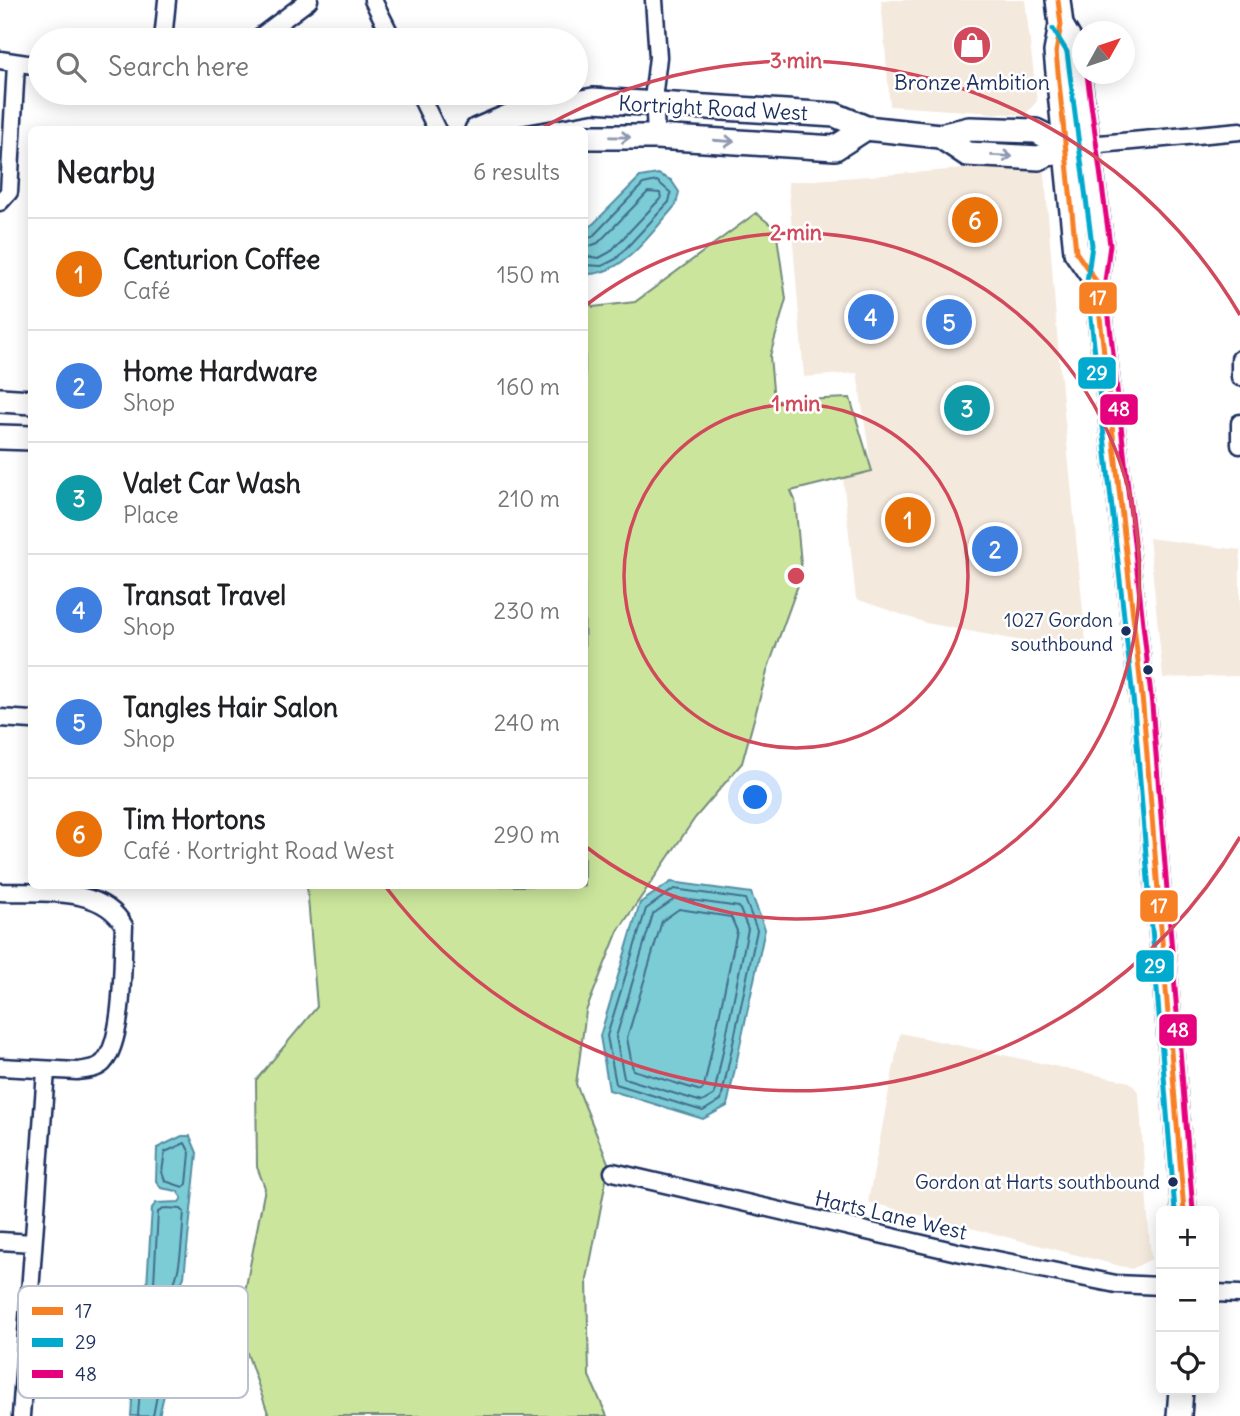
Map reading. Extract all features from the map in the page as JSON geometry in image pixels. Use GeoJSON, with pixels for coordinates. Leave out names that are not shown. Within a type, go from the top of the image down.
{"type":"FeatureCollection","features":[{"type":"Feature","properties":{"kind":"main road"},"geometry":{"type":"LineString","coordinates":[[1058,0],[1061,25],[1056,52],[1078,145],[1076,252],[1096,281],[1143,706],[1184,1206]]}},
{"type":"Feature","properties":{"kind":"main road","name":"Kortright Road West"},"geometry":{"type":"LineString","coordinates":[[588,101],[835,115],[866,128],[940,136],[969,128],[1036,131],[1078,145]]}},
{"type":"Feature","properties":{"kind":"main road","name":"Kortright Road West"},"geometry":{"type":"LineString","coordinates":[[486,126],[515,114],[565,105]]}},
{"type":"Feature","properties":{"kind":"main road","name":"Kortright Road West"},"geometry":{"type":"LineString","coordinates":[[588,136],[656,137],[835,148],[866,128]]}},
{"type":"Feature","properties":{"kind":"main road"},"geometry":{"type":"LineString","coordinates":[[0,401],[28,402]]}},
{"type":"Feature","properties":{"kind":"main road"},"geometry":{"type":"LineString","coordinates":[[0,437],[28,438]]}},
{"type":"Feature","properties":{"kind":"main road"},"geometry":{"type":"LineString","coordinates":[[1179,1416],[1181,1395]]}},
{"type":"Feature","properties":{"kind":"street"},"geometry":{"type":"LineString","coordinates":[[164,28],[167,0]]}},
{"type":"Feature","properties":{"kind":"street"},"geometry":{"type":"LineString","coordinates":[[272,28],[309,0]]}},
{"type":"Feature","properties":{"kind":"street"},"geometry":{"type":"LineString","coordinates":[[373,0],[387,28]]}},
{"type":"Feature","properties":{"kind":"street"},"geometry":{"type":"LineString","coordinates":[[654,0],[658,57],[656,137]]}},
{"type":"Feature","properties":{"kind":"street"},"geometry":{"type":"LineString","coordinates":[[0,202],[9,191],[8,62],[28,64]]}},
{"type":"Feature","properties":{"kind":"street"},"geometry":{"type":"LineString","coordinates":[[425,105],[435,126]]}},
{"type":"Feature","properties":{"kind":"street"},"geometry":{"type":"LineString","coordinates":[[1078,145],[1240,131]]}},
{"type":"Feature","properties":{"kind":"street"},"geometry":{"type":"LineString","coordinates":[[1240,359],[1240,377]]}},
{"type":"Feature","properties":{"kind":"street"},"geometry":{"type":"LineString","coordinates":[[1240,423],[1240,445]]}},
{"type":"Feature","properties":{"kind":"street"},"geometry":{"type":"LineString","coordinates":[[0,718],[28,720]]}},
{"type":"Feature","properties":{"kind":"street"},"geometry":{"type":"LineString","coordinates":[[0,892],[60,891],[103,903],[118,915],[124,926],[115,1042],[103,1063],[89,1070],[0,1068]]}},
{"type":"Feature","properties":{"kind":"street"},"geometry":{"type":"LineString","coordinates":[[30,1286],[46,1071]]}},
{"type":"Feature","properties":{"kind":"street","name":"Harts Lane West"},"geometry":{"type":"LineString","coordinates":[[613,1172],[957,1252],[1116,1284],[1156,1286]]}},
{"type":"Feature","properties":{"kind":"street"},"geometry":{"type":"LineString","coordinates":[[0,1241],[33,1243]]}},
{"type":"Feature","properties":{"kind":"street"},"geometry":{"type":"LineString","coordinates":[[1219,1293],[1240,1294]]}},
{"type":"Feature","properties":{"kind":"street"},"geometry":{"type":"LineString","coordinates":[[21,1416],[22,1398]]}},
{"type":"Feature","properties":{"kind":"shaded area"},"geometry":{"type":"Polygon","coordinates":[[[881,0],[1025,0],[1037,101],[1025,115],[890,106],[881,0]]]}},
{"type":"Feature","properties":{"kind":"shaded area"},"geometry":{"type":"Polygon","coordinates":[[[1044,163],[1059,358],[1087,653],[926,623],[856,599],[843,478],[872,471],[857,373],[804,377],[788,182],[1044,163]]]}},
{"type":"Feature","properties":{"kind":"shaded area"},"geometry":{"type":"Polygon","coordinates":[[[1149,538],[1240,550],[1240,676],[1163,678],[1149,538]]]}},
{"type":"Feature","properties":{"kind":"shaded area"},"geometry":{"type":"Polygon","coordinates":[[[900,1033],[1130,1082],[1139,1093],[1151,1259],[1132,1269],[868,1202],[900,1033]]]}},
{"type":"Feature","properties":{"kind":"green space"},"geometry":{"type":"Polygon","coordinates":[[[756,213],[776,229],[786,299],[770,356],[774,401],[850,398],[872,471],[791,491],[795,500],[802,574],[768,668],[742,763],[695,818],[618,931],[586,1011],[576,1084],[609,1165],[587,1279],[589,1376],[607,1416],[269,1416],[248,1356],[246,1286],[265,1188],[257,1167],[256,1080],[317,1007],[307,889],[588,889],[588,300],[593,307],[635,302],[756,213]]]}},
{"type":"Feature","properties":{"kind":"water"},"geometry":{"type":"Polygon","coordinates":[[[658,174],[671,180],[679,192],[676,205],[627,258],[616,266],[590,274],[588,231],[640,177],[658,174]]]}},
{"type":"Feature","properties":{"kind":"water"},"geometry":{"type":"Polygon","coordinates":[[[671,882],[751,893],[765,929],[727,1106],[703,1119],[609,1090],[600,1036],[640,903],[671,882]]]}},
{"type":"Feature","properties":{"kind":"water"},"geometry":{"type":"Polygon","coordinates":[[[182,1136],[190,1136],[197,1153],[184,1277],[180,1286],[147,1285],[152,1208],[156,1203],[179,1202],[182,1198],[177,1191],[161,1188],[156,1181],[157,1148],[182,1136]]]}},
{"type":"Feature","properties":{"kind":"water"},"geometry":{"type":"Polygon","coordinates":[[[132,1398],[163,1398],[159,1416],[131,1416],[132,1398]]]}},
{"type":"Feature","properties":{"kind":"transit line","name":"17"},"geometry":{"type":"LineString","coordinates":[[1058,0],[1061,25],[1056,52],[1076,252],[1096,281],[1143,706],[1184,1206]]}},
{"type":"Feature","properties":{"kind":"transit line","name":"29"},"geometry":{"type":"LineString","coordinates":[[1053,29],[1067,52],[1092,245],[1087,282],[1134,707],[1175,1206]]}},
{"type":"Feature","properties":{"kind":"transit line","name":"48"},"geometry":{"type":"LineString","coordinates":[[1088,84],[1110,245],[1105,281],[1152,705],[1193,1206]]}},
{"type":"Feature","properties":{"kind":"place","name":"Bronze Ambition"},"geometry":{"type":"Point","coordinates":[972,45]}},
{"type":"Feature","properties":{"kind":"place","name":"Tim Hortons"},"geometry":{"type":"Point","coordinates":[975,220]}},
{"type":"Feature","properties":{"kind":"place","name":"Transat Travel"},"geometry":{"type":"Point","coordinates":[871,317]}},
{"type":"Feature","properties":{"kind":"place","name":"Tangles Hair Salon"},"geometry":{"type":"Point","coordinates":[949,322]}},
{"type":"Feature","properties":{"kind":"place","name":"Valet Car Wash"},"geometry":{"type":"Point","coordinates":[967,408]}},
{"type":"Feature","properties":{"kind":"place","name":"Centurion Coffee"},"geometry":{"type":"Point","coordinates":[908,520]}},
{"type":"Feature","properties":{"kind":"place","name":"Home Hardware"},"geometry":{"type":"Point","coordinates":[995,549]}},
{"type":"Feature","properties":{"kind":"place","name":"1027 Gordon southbound"},"geometry":{"type":"Point","coordinates":[1126,631]}},
{"type":"Feature","properties":{"kind":"place","name":"Gordon at Harts southbound"},"geometry":{"type":"Point","coordinates":[1173,1182]}}]}
